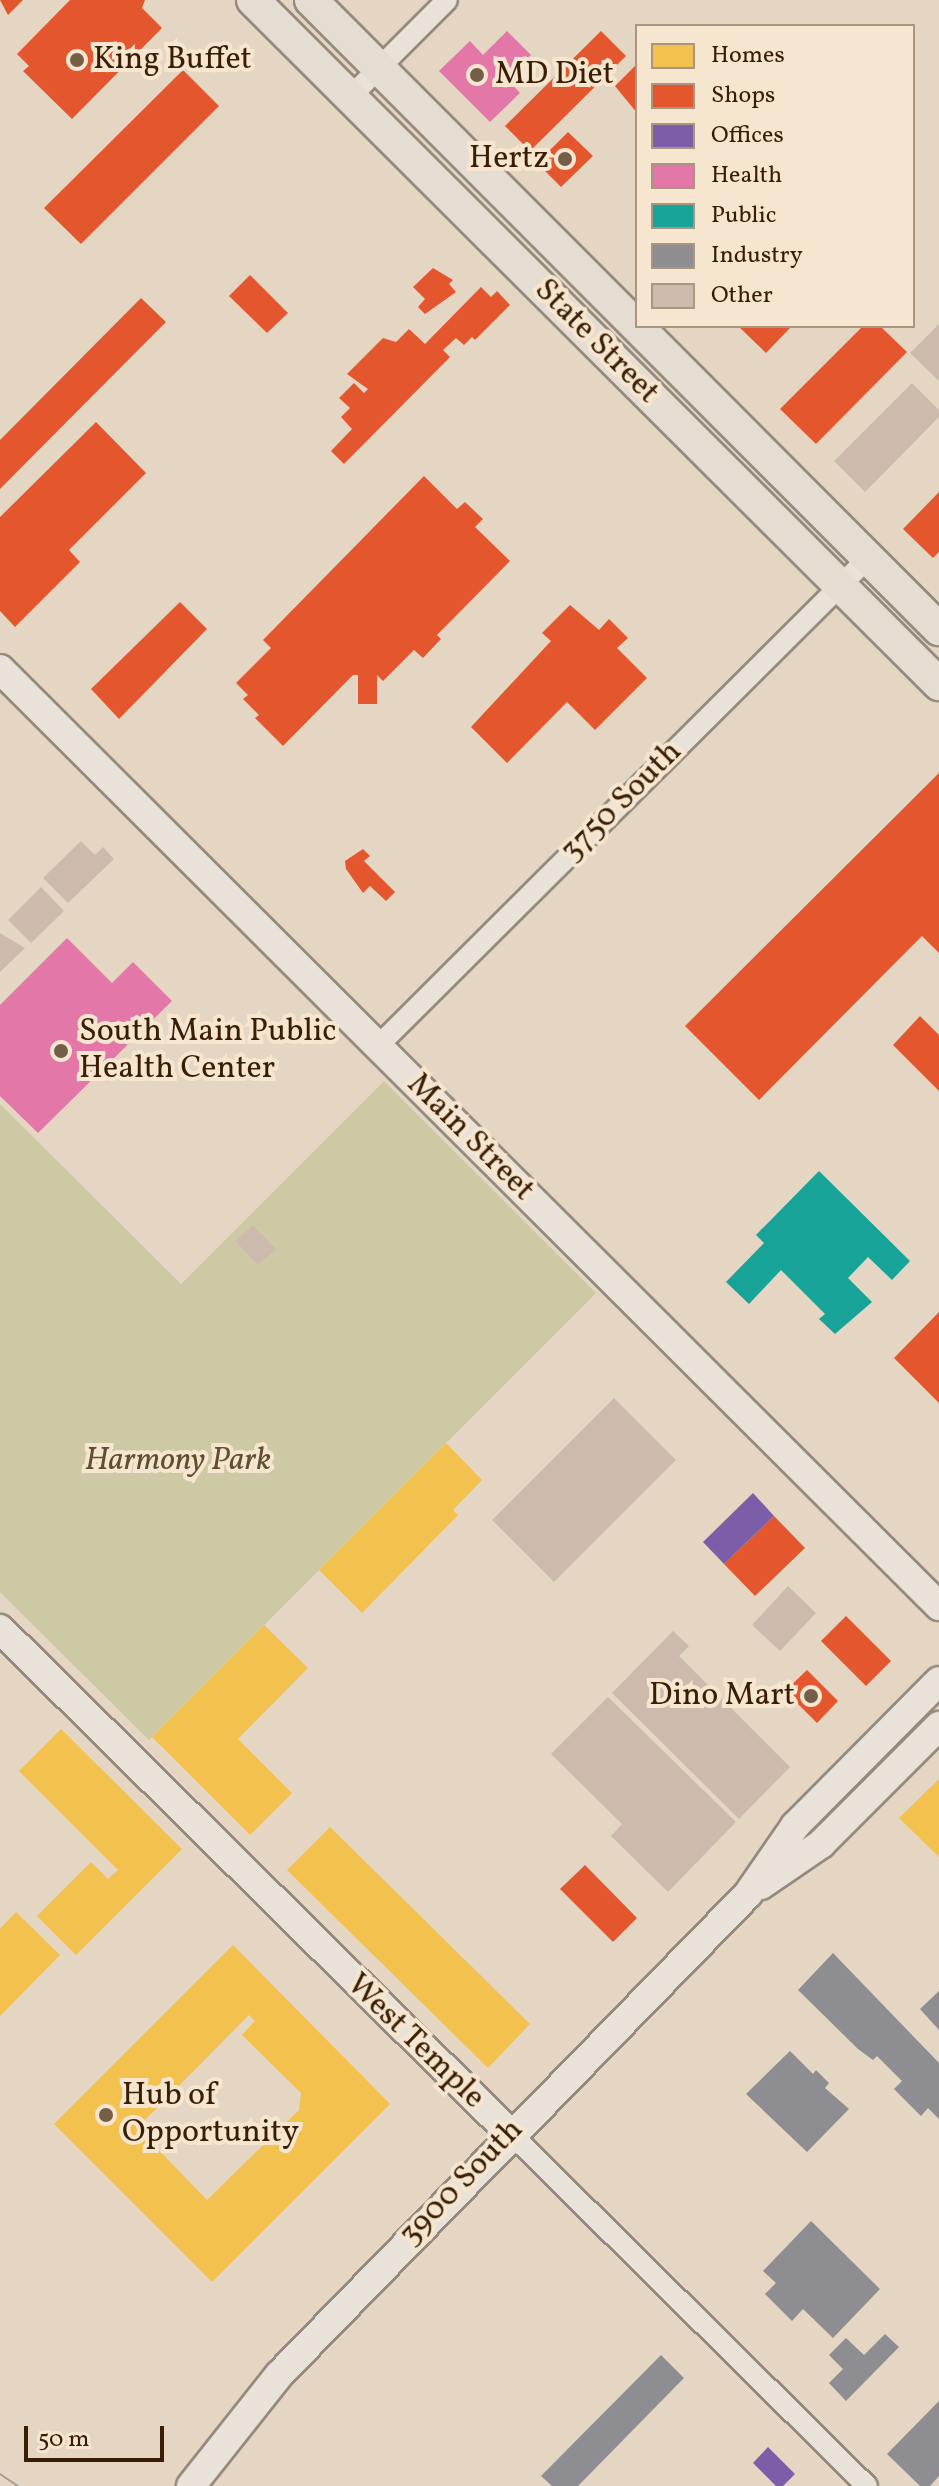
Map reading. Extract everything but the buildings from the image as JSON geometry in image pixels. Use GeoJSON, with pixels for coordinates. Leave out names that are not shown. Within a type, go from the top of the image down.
{"type":"FeatureCollection","features":[{"type":"Feature","properties":{"kind":"main road","name":"State Street"},"geometry":{"type":"LineString","coordinates":[[253,0],[939,684]]}},
{"type":"Feature","properties":{"kind":"main road","name":"State Street"},"geometry":{"type":"LineString","coordinates":[[311,0],[635,326]]}},
{"type":"Feature","properties":{"kind":"main road","name":"State Street"},"geometry":{"type":"LineString","coordinates":[[637,328],[939,629]]}},
{"type":"Feature","properties":{"kind":"street"},"geometry":{"type":"LineString","coordinates":[[350,97],[447,0]]}},
{"type":"Feature","properties":{"kind":"street","name":"3750 South"},"geometry":{"type":"LineString","coordinates":[[378,1046],[867,559]]}},
{"type":"Feature","properties":{"kind":"street","name":"Main Street"},"geometry":{"type":"LineString","coordinates":[[0,669],[939,1606]]}},
{"type":"Feature","properties":{"kind":"street","name":"West Temple"},"geometry":{"type":"LineString","coordinates":[[0,1629],[867,2486]]}},
{"type":"Feature","properties":{"kind":"street","name":"3900 South"},"geometry":{"type":"LineString","coordinates":[[191,2486],[279,2375],[510,2133],[748,1894],[795,1826],[939,1681]]}},
{"type":"Feature","properties":{"kind":"street","name":"3900 South"},"geometry":{"type":"LineString","coordinates":[[748,1894],[821,1844],[939,1726]]}},
{"type":"Feature","properties":{"kind":"green space","name":"Harmony Park"},"geometry":{"type":"Polygon","coordinates":[[[384,1081],[596,1293],[149,1740],[0,1592],[0,1104],[181,1284],[384,1081]]]}},
{"type":"Feature","properties":{"kind":"tram line"},"geometry":{"type":"LineString","coordinates":[[0,2474],[18,2486]]}},
{"type":"Feature","properties":{"kind":"place","name":"King Buffet"},"geometry":{"type":"Point","coordinates":[77,60]}},
{"type":"Feature","properties":{"kind":"place","name":"MD Diet"},"geometry":{"type":"Point","coordinates":[477,75]}},
{"type":"Feature","properties":{"kind":"place","name":"Hertz"},"geometry":{"type":"Point","coordinates":[565,159]}},
{"type":"Feature","properties":{"kind":"place","name":"South Main Public Health Center"},"geometry":{"type":"Point","coordinates":[61,1051]}},
{"type":"Feature","properties":{"kind":"place","name":"Dino Mart"},"geometry":{"type":"Point","coordinates":[811,1696]}},
{"type":"Feature","properties":{"kind":"place","name":"Hub of Opportunity"},"geometry":{"type":"Point","coordinates":[106,2115]}}]}
